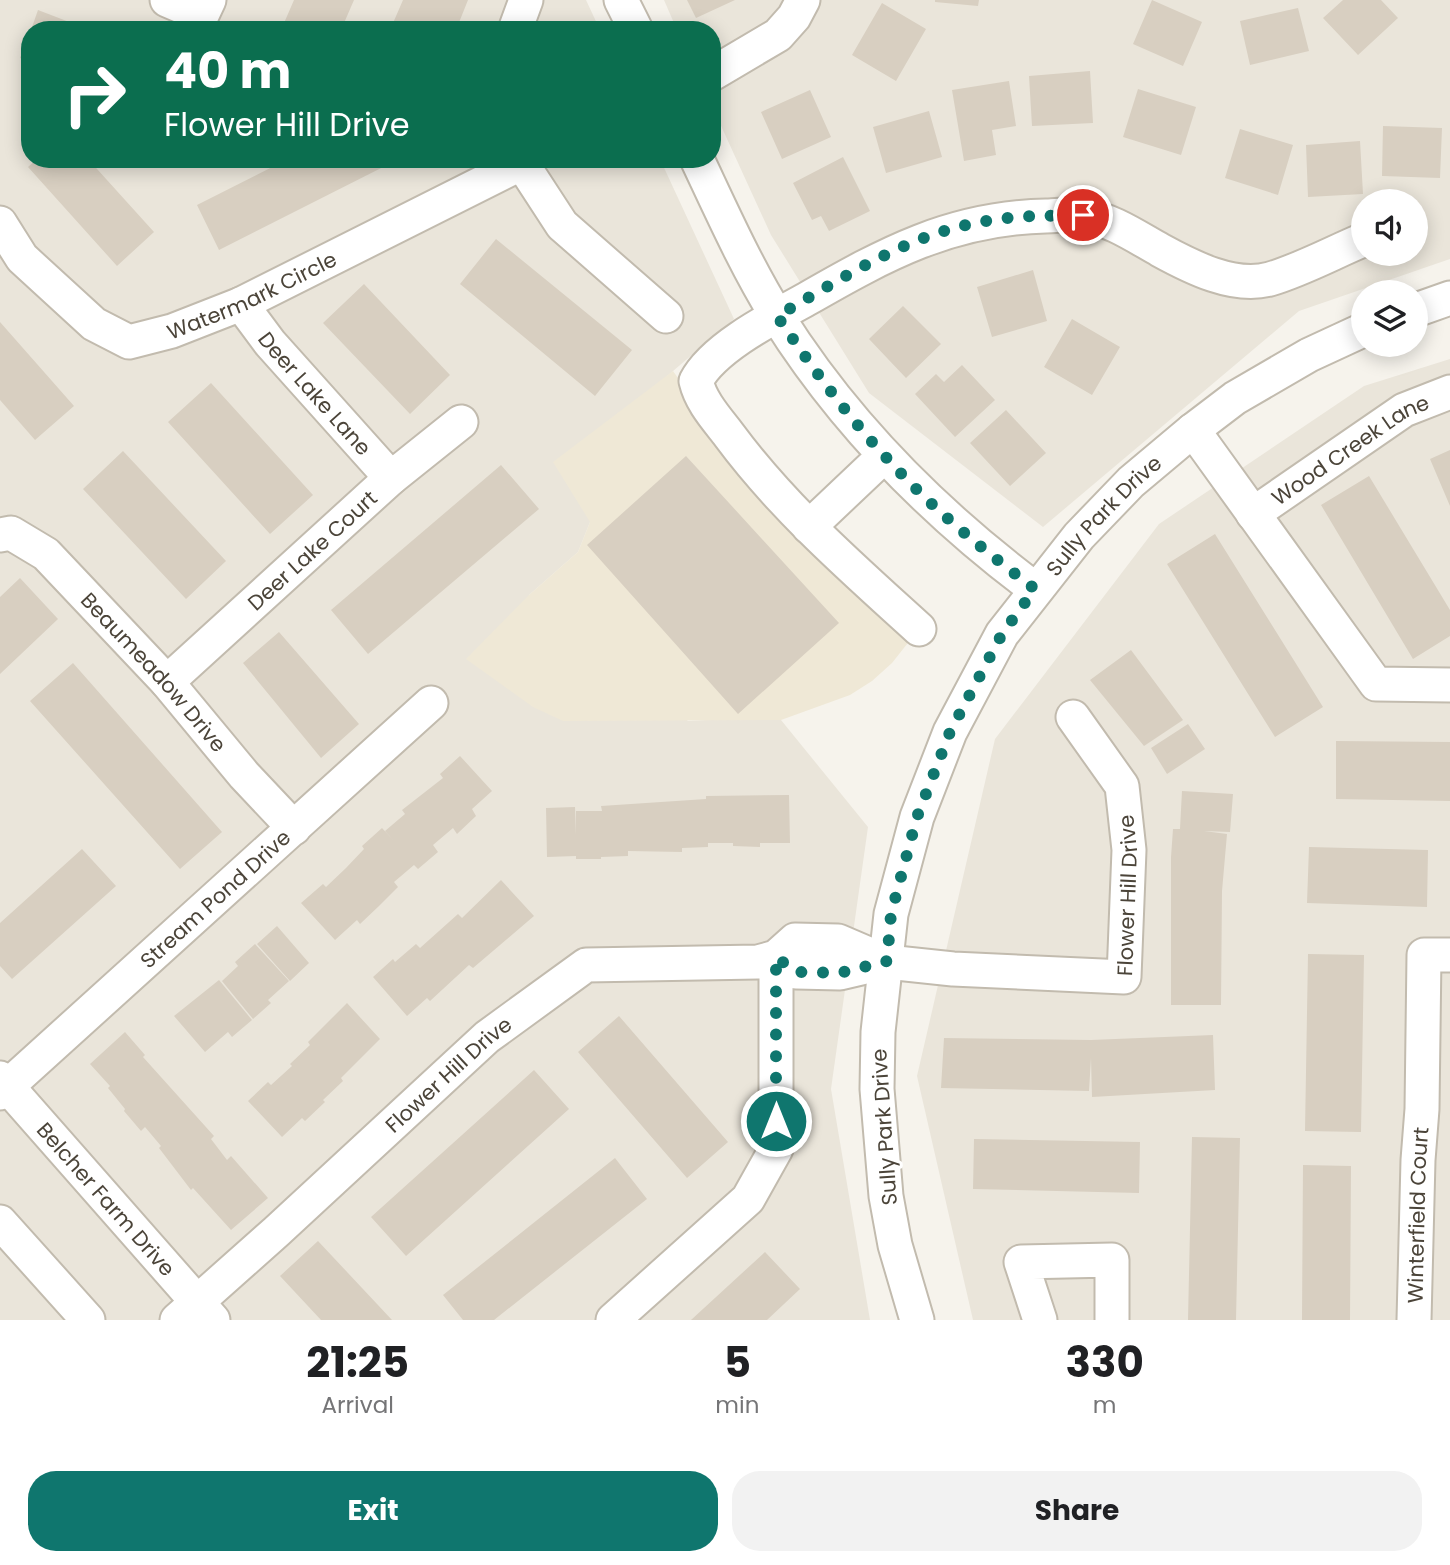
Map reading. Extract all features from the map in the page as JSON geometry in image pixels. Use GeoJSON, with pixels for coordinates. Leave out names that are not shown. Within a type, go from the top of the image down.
{"type":"FeatureCollection","features":[{"type":"Feature","properties":{"kind":"street"},"geometry":{"type":"LineString","coordinates":[[167,0],[202,15],[209,0]]}},
{"type":"Feature","properties":{"kind":"street"},"geometry":{"type":"LineString","coordinates":[[518,21],[526,0]]}},
{"type":"Feature","properties":{"kind":"street"},"geometry":{"type":"LineString","coordinates":[[621,0],[632,21]]}},
{"type":"Feature","properties":{"kind":"street"},"geometry":{"type":"LineString","coordinates":[[721,69],[778,35],[794,17],[803,0]]}},
{"type":"Feature","properties":{"kind":"street","name":"Watermark Circle"},"geometry":{"type":"LineString","coordinates":[[0,223],[22,258],[32,268],[94,324],[129,342],[172,331],[241,304],[509,168]]}},
{"type":"Feature","properties":{"kind":"street"},"geometry":{"type":"LineString","coordinates":[[527,168],[562,225],[666,316]]}},
{"type":"Feature","properties":{"kind":"street"},"geometry":{"type":"LineString","coordinates":[[701,168],[745,259],[777,316],[813,368],[884,456],[936,507],[1035,589]]}},
{"type":"Feature","properties":{"kind":"street"},"geometry":{"type":"LineString","coordinates":[[919,629],[809,527],[747,460],[705,403],[696,381],[702,369],[722,351],[777,316],[894,251],[941,232],[984,221],[1020,216],[1083,215],[1129,230],[1161,250],[1222,277],[1238,280],[1269,279],[1351,245]]}},
{"type":"Feature","properties":{"kind":"street"},"geometry":{"type":"LineString","coordinates":[[1428,306],[1450,298]]}},
{"type":"Feature","properties":{"kind":"street","name":"Deer Lake Lane"},"geometry":{"type":"LineString","coordinates":[[241,304],[270,343],[391,478]]}},
{"type":"Feature","properties":{"kind":"street","name":"Sully Park Drive"},"geometry":{"type":"LineString","coordinates":[[917,1320],[895,1245],[886,1196],[877,1089],[878,1032],[891,914],[917,817],[950,732],[1002,634],[1079,536],[1131,482],[1235,398],[1309,355],[1351,336]]}},
{"type":"Feature","properties":{"kind":"street","name":"Wood Creek Lane"},"geometry":{"type":"LineString","coordinates":[[1253,514],[1404,410],[1450,392]]}},
{"type":"Feature","properties":{"kind":"street","name":"Deer Lake Court"},"geometry":{"type":"LineString","coordinates":[[167,682],[391,478],[461,422]]}},
{"type":"Feature","properties":{"kind":"street","name":"Wood Creek Lane"},"geometry":{"type":"LineString","coordinates":[[1193,430],[1376,684],[1450,685]]}},
{"type":"Feature","properties":{"kind":"street"},"geometry":{"type":"LineString","coordinates":[[809,527],[884,456]]}},
{"type":"Feature","properties":{"kind":"street","name":"Beaumeadow Drive"},"geometry":{"type":"LineString","coordinates":[[0,535],[11,533],[46,554],[167,682],[244,775],[294,828]]}},
{"type":"Feature","properties":{"kind":"street","name":"Stream Pond Drive"},"geometry":{"type":"LineString","coordinates":[[2,1086],[430,704]]}},
{"type":"Feature","properties":{"kind":"street","name":"Flower Hill Drive"},"geometry":{"type":"LineString","coordinates":[[196,1314],[276,1232],[487,1037],[586,965],[758,961],[776,957],[795,940],[838,942],[887,961],[953,969],[1124,976],[1129,850],[1122,786],[1073,717]]}},
{"type":"Feature","properties":{"kind":"street","name":"Winterfield Court"},"geometry":{"type":"LineString","coordinates":[[1414,1320],[1418,1160],[1436,1109],[1424,955],[1450,955]]}},
{"type":"Feature","properties":{"kind":"street"},"geometry":{"type":"LineString","coordinates":[[613,1320],[748,1199],[776,1149],[776,957]]}},
{"type":"Feature","properties":{"kind":"street","name":"Belcher Farm Drive"},"geometry":{"type":"LineString","coordinates":[[2,1086],[196,1314]]}},
{"type":"Feature","properties":{"kind":"street"},"geometry":{"type":"LineString","coordinates":[[0,1222],[88,1320]]}},
{"type":"Feature","properties":{"kind":"street"},"geometry":{"type":"LineString","coordinates":[[1040,1320],[1021,1262],[1112,1260],[1112,1320]]}},
{"type":"Feature","properties":{"kind":"shaded area"},"geometry":{"type":"Polygon","coordinates":[[[0,0],[586,0],[596,21],[21,21],[21,168],[664,168],[734,319],[666,377],[590,522],[578,552],[529,595],[688,721],[781,720],[868,827],[831,1089],[870,1320],[0,1320],[0,0]]]}},
{"type":"Feature","properties":{"kind":"shaded area"},"geometry":{"type":"Polygon","coordinates":[[[664,0],[1450,0],[1450,259],[1389,280],[1351,280],[1351,293],[1299,311],[1043,527],[869,393],[771,235],[721,126],[721,21],[673,21],[664,0]]]}},
{"type":"Feature","properties":{"kind":"shaded area"},"geometry":{"type":"Polygon","coordinates":[[[1450,359],[1450,1320],[973,1320],[917,1076],[995,739],[1159,524],[1364,386],[1450,359]]]}},
{"type":"Feature","properties":{"kind":"shaded area"},"geometry":{"type":"Polygon","coordinates":[[[673,371],[767,503],[911,639],[892,663],[872,681],[850,695],[781,720],[563,721],[533,707],[466,659],[529,595],[578,552],[590,522],[553,462],[673,371]]]}},
{"type":"Feature","properties":{"kind":"building"},"geometry":{"type":"Polygon","coordinates":[[[294,0],[354,0],[345,21],[285,21],[294,0]]]}},
{"type":"Feature","properties":{"kind":"building"},"geometry":{"type":"Polygon","coordinates":[[[403,0],[468,0],[460,21],[394,21],[403,0]]]}},
{"type":"Feature","properties":{"kind":"building"},"geometry":{"type":"Polygon","coordinates":[[[687,0],[735,0],[696,18],[687,0]]]}},
{"type":"Feature","properties":{"kind":"building"},"geometry":{"type":"Polygon","coordinates":[[[935,0],[979,0],[978,6],[935,0]]]}},
{"type":"Feature","properties":{"kind":"building"},"geometry":{"type":"Polygon","coordinates":[[[1152,0],[1202,22],[1183,66],[1133,44],[1152,0]]]}},
{"type":"Feature","properties":{"kind":"building"},"geometry":{"type":"Polygon","coordinates":[[[1343,0],[1381,0],[1398,18],[1358,55],[1323,18],[1343,0]]]}},
{"type":"Feature","properties":{"kind":"building"},"geometry":{"type":"Polygon","coordinates":[[[882,3],[926,29],[896,81],[852,55],[882,3]]]}},
{"type":"Feature","properties":{"kind":"building"},"geometry":{"type":"Polygon","coordinates":[[[1298,8],[1309,51],[1250,65],[1240,21],[1298,8]]]}},
{"type":"Feature","properties":{"kind":"building"},"geometry":{"type":"Polygon","coordinates":[[[38,10],[67,21],[34,21],[38,10]]]}},
{"type":"Feature","properties":{"kind":"building"},"geometry":{"type":"Polygon","coordinates":[[[1090,71],[1093,123],[1032,126],[1029,76],[1090,71]]]}},
{"type":"Feature","properties":{"kind":"building"},"geometry":{"type":"Polygon","coordinates":[[[1009,81],[1016,126],[992,130],[996,155],[964,161],[952,90],[1009,81]]]}},
{"type":"Feature","properties":{"kind":"building"},"geometry":{"type":"Polygon","coordinates":[[[1138,89],[1196,107],[1181,155],[1123,137],[1138,89]]]}},
{"type":"Feature","properties":{"kind":"building"},"geometry":{"type":"Polygon","coordinates":[[[810,90],[831,137],[782,159],[761,112],[810,90]]]}},
{"type":"Feature","properties":{"kind":"building"},"geometry":{"type":"Polygon","coordinates":[[[929,111],[942,157],[886,173],[873,127],[929,111]]]}},
{"type":"Feature","properties":{"kind":"building"},"geometry":{"type":"Polygon","coordinates":[[[1383,126],[1442,128],[1440,178],[1382,176],[1383,126]]]}},
{"type":"Feature","properties":{"kind":"building"},"geometry":{"type":"Polygon","coordinates":[[[1240,129],[1293,145],[1278,195],[1225,178],[1240,129]]]}},
{"type":"Feature","properties":{"kind":"building"},"geometry":{"type":"Polygon","coordinates":[[[1360,141],[1363,189],[1351,189],[1351,195],[1308,197],[1306,145],[1360,141]]]}},
{"type":"Feature","properties":{"kind":"building"},"geometry":{"type":"Polygon","coordinates":[[[843,157],[870,211],[829,231],[821,216],[812,220],[793,183],[843,157]]]}},
{"type":"Feature","properties":{"kind":"building"},"geometry":{"type":"Polygon","coordinates":[[[29,168],[96,168],[154,232],[117,266],[29,168]]]}},
{"type":"Feature","properties":{"kind":"building"},"geometry":{"type":"Polygon","coordinates":[[[270,168],[381,168],[219,250],[197,205],[270,168]]]}},
{"type":"Feature","properties":{"kind":"building"},"geometry":{"type":"Polygon","coordinates":[[[496,239],[632,350],[595,396],[460,284],[496,239]]]}},
{"type":"Feature","properties":{"kind":"building"},"geometry":{"type":"Polygon","coordinates":[[[1033,270],[1047,321],[992,337],[977,287],[1033,270]]]}},
{"type":"Feature","properties":{"kind":"building"},"geometry":{"type":"Polygon","coordinates":[[[364,284],[450,375],[410,414],[323,323],[364,284]]]}},
{"type":"Feature","properties":{"kind":"building"},"geometry":{"type":"Polygon","coordinates":[[[903,306],[941,344],[906,378],[869,339],[903,306]]]}},
{"type":"Feature","properties":{"kind":"building"},"geometry":{"type":"Polygon","coordinates":[[[1072,319],[1120,347],[1092,395],[1044,367],[1072,319]]]}},
{"type":"Feature","properties":{"kind":"building"},"geometry":{"type":"Polygon","coordinates":[[[0,322],[74,406],[35,440],[0,400],[0,322]]]}},
{"type":"Feature","properties":{"kind":"building"},"geometry":{"type":"Polygon","coordinates":[[[962,365],[995,400],[955,437],[915,394],[936,374],[944,382],[962,365]]]}},
{"type":"Feature","properties":{"kind":"building"},"geometry":{"type":"Polygon","coordinates":[[[211,383],[313,495],[270,534],[168,422],[211,383]]]}},
{"type":"Feature","properties":{"kind":"building"},"geometry":{"type":"Polygon","coordinates":[[[1006,410],[1046,453],[1010,486],[970,443],[1006,410]]]}},
{"type":"Feature","properties":{"kind":"building"},"geometry":{"type":"Polygon","coordinates":[[[1450,450],[1450,506],[1430,459],[1450,450]]]}},
{"type":"Feature","properties":{"kind":"building"},"geometry":{"type":"Polygon","coordinates":[[[123,451],[226,561],[186,599],[83,489],[123,451]]]}},
{"type":"Feature","properties":{"kind":"building"},"geometry":{"type":"Polygon","coordinates":[[[686,456],[839,623],[738,714],[587,545],[686,456]]]}},
{"type":"Feature","properties":{"kind":"building"},"geometry":{"type":"Polygon","coordinates":[[[501,465],[539,509],[368,654],[331,610],[501,465]]]}},
{"type":"Feature","properties":{"kind":"building"},"geometry":{"type":"Polygon","coordinates":[[[1369,476],[1450,610],[1450,636],[1413,659],[1321,505],[1369,476]]]}},
{"type":"Feature","properties":{"kind":"building"},"geometry":{"type":"Polygon","coordinates":[[[1215,534],[1323,707],[1275,737],[1167,564],[1215,534]]]}},
{"type":"Feature","properties":{"kind":"building"},"geometry":{"type":"Polygon","coordinates":[[[20,578],[58,619],[0,674],[0,597],[20,578]]]}},
{"type":"Feature","properties":{"kind":"building"},"geometry":{"type":"Polygon","coordinates":[[[279,632],[359,724],[321,758],[243,663],[279,632]]]}},
{"type":"Feature","properties":{"kind":"building"},"geometry":{"type":"Polygon","coordinates":[[[1131,650],[1183,720],[1144,746],[1090,680],[1131,650]]]}},
{"type":"Feature","properties":{"kind":"building"},"geometry":{"type":"Polygon","coordinates":[[[73,663],[222,832],[180,869],[30,701],[73,663]]]}},
{"type":"Feature","properties":{"kind":"building"},"geometry":{"type":"Polygon","coordinates":[[[1188,724],[1205,749],[1167,774],[1151,748],[1188,724]]]}},
{"type":"Feature","properties":{"kind":"building"},"geometry":{"type":"Polygon","coordinates":[[[1336,741],[1450,742],[1450,801],[1336,799],[1336,741]]]}},
{"type":"Feature","properties":{"kind":"building"},"geometry":{"type":"Polygon","coordinates":[[[460,756],[492,791],[472,809],[476,816],[457,834],[453,828],[433,845],[438,852],[418,869],[414,865],[394,882],[398,887],[379,906],[360,924],[357,920],[335,940],[301,903],[323,884],[326,887],[364,849],[362,846],[382,828],[395,842],[385,831],[405,814],[402,810],[443,778],[440,774],[460,756]]]}},
{"type":"Feature","properties":{"kind":"building"},"geometry":{"type":"Polygon","coordinates":[[[1182,791],[1233,794],[1230,832],[1204,831],[1227,834],[1222,891],[1221,1005],[1171,1005],[1171,857],[1173,829],[1180,829],[1182,791]]]}},
{"type":"Feature","properties":{"kind":"building"},"geometry":{"type":"Polygon","coordinates":[[[789,795],[790,843],[760,843],[760,847],[708,843],[708,847],[682,848],[682,852],[628,851],[628,856],[601,859],[547,857],[546,808],[575,807],[576,835],[576,811],[602,811],[601,806],[706,799],[706,796],[789,795]]]}},
{"type":"Feature","properties":{"kind":"building"},"geometry":{"type":"Polygon","coordinates":[[[1309,847],[1428,850],[1427,907],[1307,903],[1309,847]]]}},
{"type":"Feature","properties":{"kind":"building"},"geometry":{"type":"Polygon","coordinates":[[[82,849],[116,886],[12,979],[0,966],[0,923],[82,849]]]}},
{"type":"Feature","properties":{"kind":"building"},"geometry":{"type":"Polygon","coordinates":[[[501,880],[534,916],[473,968],[469,965],[430,1001],[427,998],[407,1016],[373,977],[393,959],[395,962],[416,944],[420,948],[458,914],[462,918],[501,880]]]}},
{"type":"Feature","properties":{"kind":"building"},"geometry":{"type":"Polygon","coordinates":[[[277,926],[309,963],[290,981],[257,944],[277,926]]]}},
{"type":"Feature","properties":{"kind":"building"},"geometry":{"type":"Polygon","coordinates":[[[255,944],[289,981],[268,1000],[271,1003],[253,1019],[222,981],[238,966],[235,962],[255,944]]]}},
{"type":"Feature","properties":{"kind":"building"},"geometry":{"type":"Polygon","coordinates":[[[1308,954],[1364,955],[1361,1132],[1305,1131],[1308,954]]]}},
{"type":"Feature","properties":{"kind":"building"},"geometry":{"type":"Polygon","coordinates":[[[219,980],[252,1020],[232,1037],[228,1032],[205,1052],[174,1016],[219,980]]]}},
{"type":"Feature","properties":{"kind":"building"},"geometry":{"type":"Polygon","coordinates":[[[347,1003],[380,1039],[341,1078],[343,1081],[323,1100],[325,1102],[305,1121],[302,1118],[282,1137],[248,1101],[268,1082],[271,1085],[292,1066],[290,1064],[310,1045],[308,1042],[347,1003]]]}},
{"type":"Feature","properties":{"kind":"building"},"geometry":{"type":"Polygon","coordinates":[[[619,1016],[728,1142],[687,1178],[578,1052],[619,1016]]]}},
{"type":"Feature","properties":{"kind":"building"},"geometry":{"type":"Polygon","coordinates":[[[125,1032],[145,1055],[143,1057],[214,1136],[211,1139],[227,1160],[231,1156],[268,1198],[231,1230],[193,1188],[191,1190],[159,1148],[161,1146],[145,1127],[141,1131],[108,1088],[110,1086],[90,1064],[125,1032]]]}},
{"type":"Feature","properties":{"kind":"building"},"geometry":{"type":"Polygon","coordinates":[[[1213,1035],[1215,1090],[1092,1097],[1091,1058],[1089,1091],[941,1088],[944,1038],[1091,1040],[1213,1035]]]}},
{"type":"Feature","properties":{"kind":"building"},"geometry":{"type":"Polygon","coordinates":[[[534,1070],[569,1109],[406,1256],[371,1217],[534,1070]]]}},
{"type":"Feature","properties":{"kind":"building"},"geometry":{"type":"Polygon","coordinates":[[[1192,1137],[1240,1138],[1236,1320],[1188,1320],[1192,1137]]]}},
{"type":"Feature","properties":{"kind":"building"},"geometry":{"type":"Polygon","coordinates":[[[974,1139],[1140,1142],[1139,1193],[973,1189],[974,1139]]]}},
{"type":"Feature","properties":{"kind":"building"},"geometry":{"type":"Polygon","coordinates":[[[615,1158],[647,1199],[494,1320],[463,1320],[443,1295],[615,1158]]]}},
{"type":"Feature","properties":{"kind":"building"},"geometry":{"type":"Polygon","coordinates":[[[1303,1165],[1351,1166],[1350,1320],[1302,1320],[1303,1165]]]}},
{"type":"Feature","properties":{"kind":"building"},"geometry":{"type":"Polygon","coordinates":[[[318,1241],[392,1320],[321,1320],[280,1276],[318,1241]]]}},
{"type":"Feature","properties":{"kind":"building"},"geometry":{"type":"Polygon","coordinates":[[[765,1252],[800,1289],[767,1320],[691,1320],[765,1252]]]}},
{"type":"Feature","properties":{"kind":"route"},"geometry":{"type":"LineString","coordinates":[[776,1121],[776,957],[796,972],[840,973],[887,961],[891,914],[917,817],[950,732],[1002,634],[1035,589],[936,507],[884,456],[813,368],[777,316],[894,251],[941,232],[984,221],[1020,216],[1083,215]]}}]}
